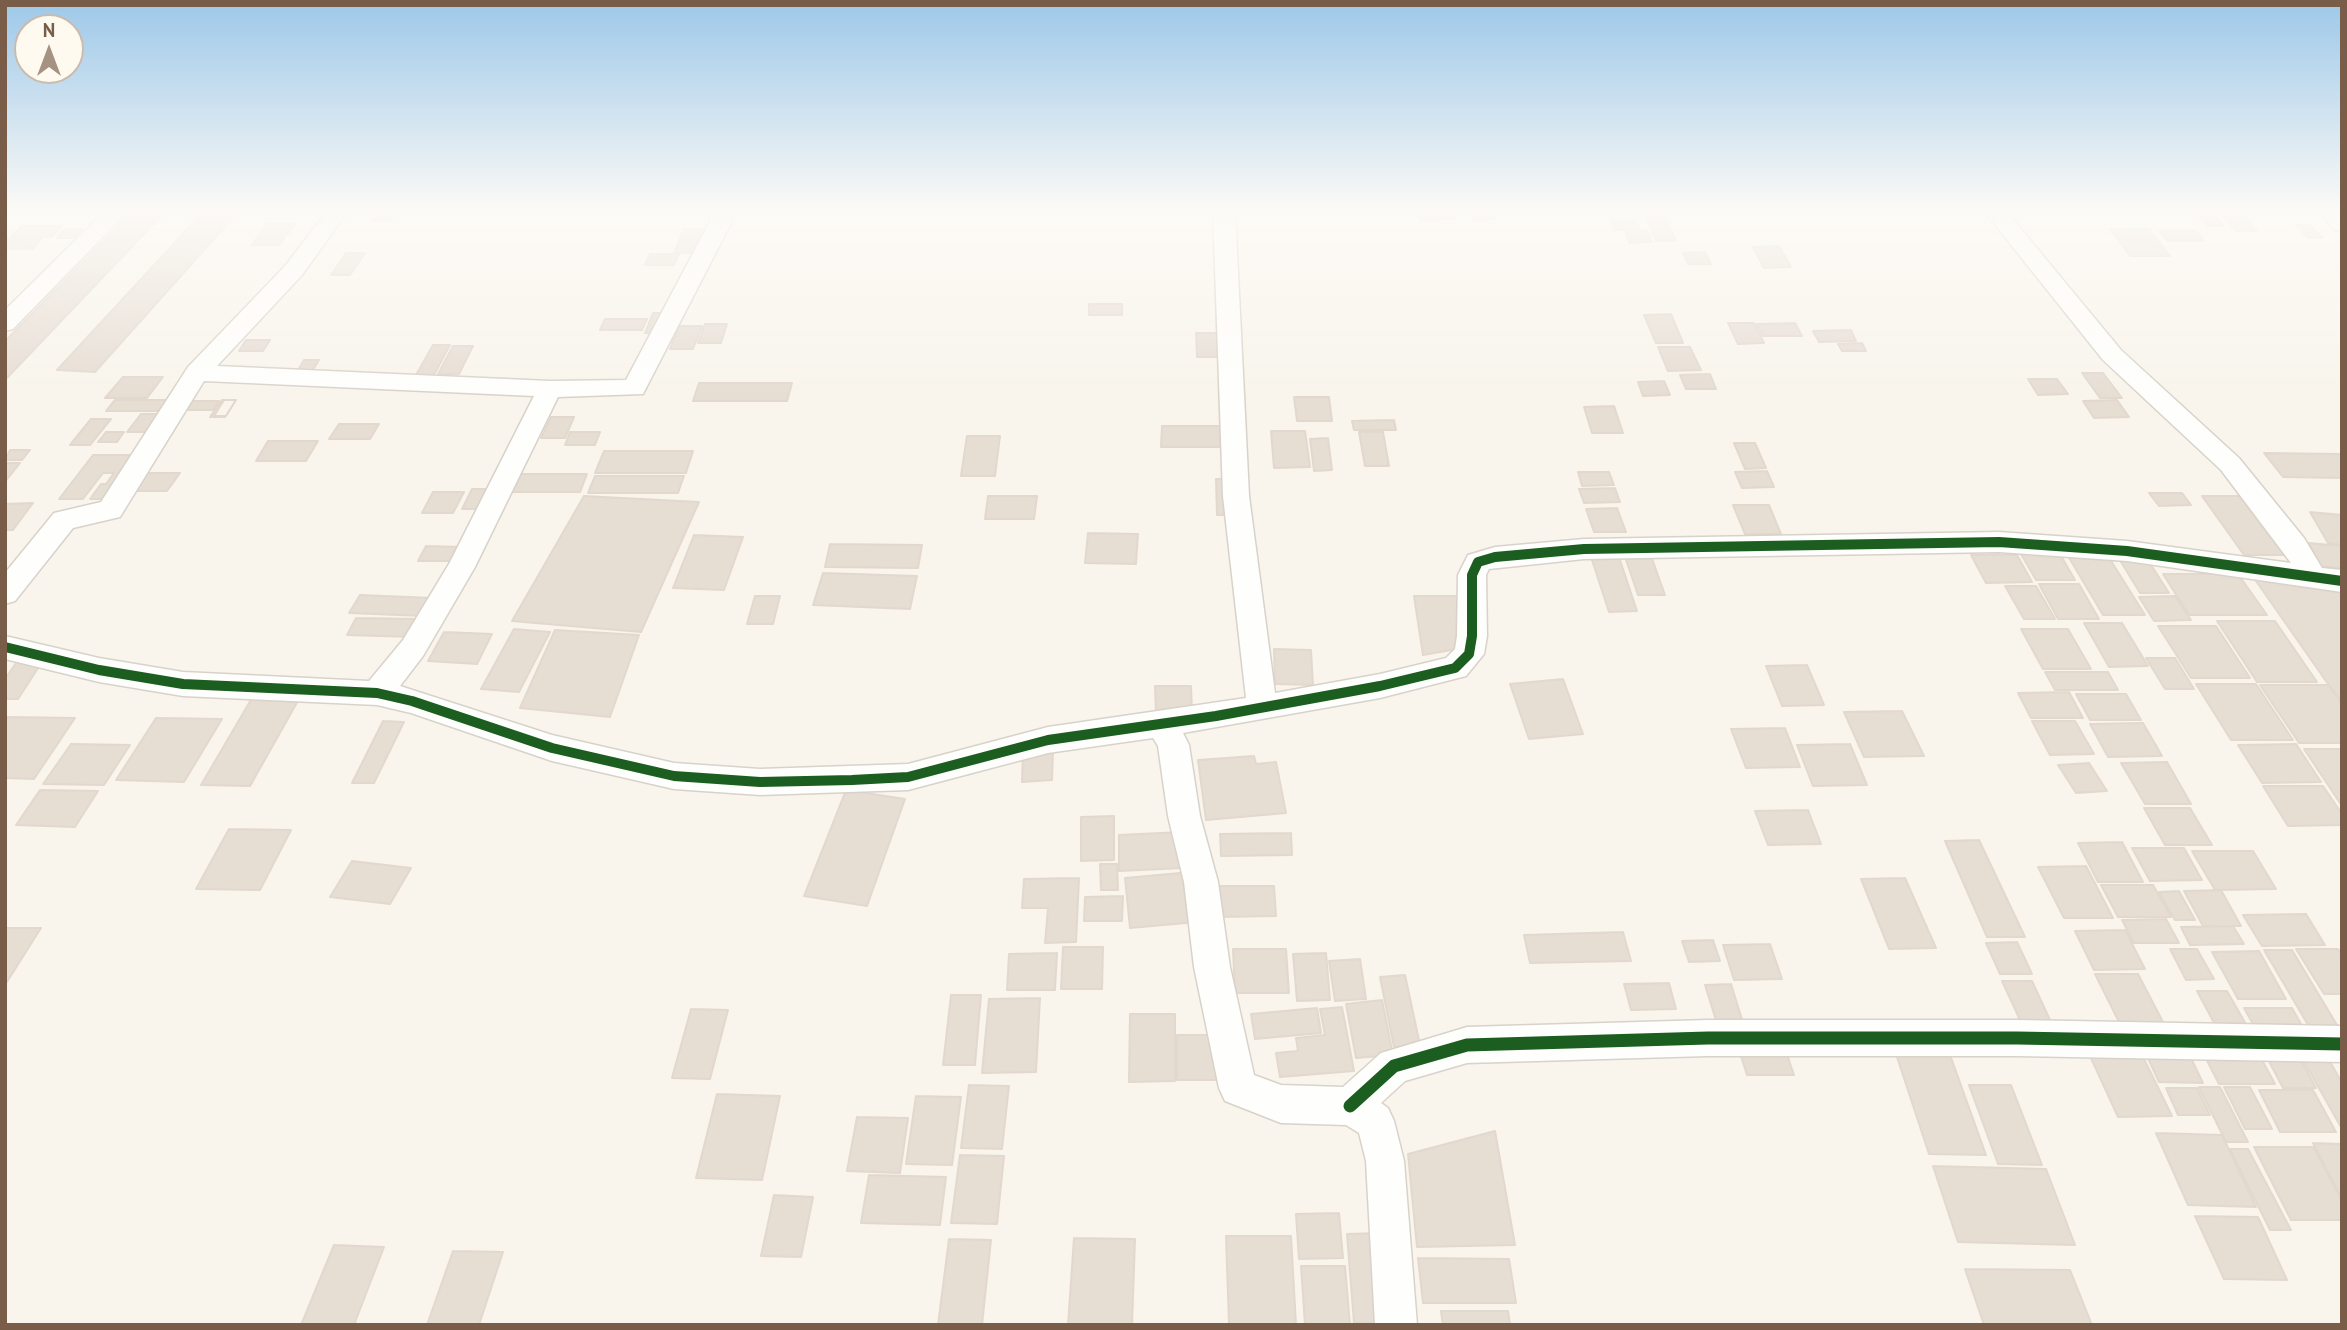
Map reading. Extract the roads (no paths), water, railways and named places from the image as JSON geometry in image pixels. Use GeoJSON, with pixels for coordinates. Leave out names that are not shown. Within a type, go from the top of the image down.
{"type":"FeatureCollection","features":[{"type":"Feature","properties":{"kind":"street"},"geometry":{"type":"LineString","coordinates":[[5,324],[56,273]]}},
{"type":"Feature","properties":{"kind":"street"},"geometry":{"type":"LineString","coordinates":[[5,593],[64,520],[110,510],[197,373],[291,273]]}},
{"type":"Feature","properties":{"kind":"street"},"geometry":{"type":"LineString","coordinates":[[197,373],[550,389],[634,387],[694,273]]}},
{"type":"Feature","properties":{"kind":"street"},"geometry":{"type":"LineString","coordinates":[[1227,273],[1236,496],[1262,708]]}},
{"type":"Feature","properties":{"kind":"street"},"geometry":{"type":"LineString","coordinates":[[2045,273],[2112,355],[2230,464],[2294,545],[2313,577]]}},
{"type":"Feature","properties":{"kind":"street"},"geometry":{"type":"LineString","coordinates":[[377,693],[413,648],[461,568],[550,389]]}},
{"type":"Feature","properties":{"kind":"street"},"geometry":{"type":"LineString","coordinates":[[5,647],[99,670],[183,684],[377,693],[412,701],[552,748],[674,776],[760,782],[908,777],[1048,740],[1162,726],[1380,686],[1455,668],[1469,654],[1472,636],[1472,575],[1478,562],[1495,557],[1584,549],[1999,542],[2127,551],[2342,581]]}},
{"type":"Feature","properties":{"kind":"street"},"geometry":{"type":"LineString","coordinates":[[1162,726],[1173,745],[1184,816],[1201,882],[1212,967],[1238,1088],[1281,1104],[1350,1106],[1375,1121],[1385,1161],[1396,1325]]}},
{"type":"Feature","properties":{"kind":"street"},"geometry":{"type":"LineString","coordinates":[[1350,1106],[1394,1066],[1467,1045],[1708,1038],[2017,1038],[2342,1044]]}}]}
